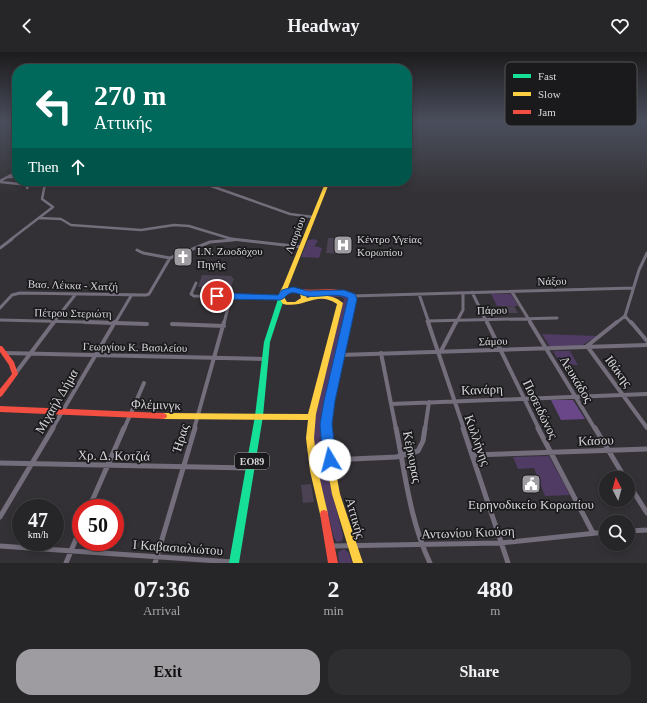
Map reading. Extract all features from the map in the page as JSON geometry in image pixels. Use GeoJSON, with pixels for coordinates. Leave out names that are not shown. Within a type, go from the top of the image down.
{"type":"FeatureCollection","features":[{"type":"Feature","properties":{"kind":"main road","name":"Λαυρίου"},"geometry":{"type":"LineString","coordinates":[[281,297],[287,288],[288,279],[326,186]]}},
{"type":"Feature","properties":{"kind":"main road"},"geometry":{"type":"LineString","coordinates":[[288,279],[290,286],[304,297],[301,302]]}},
{"type":"Feature","properties":{"kind":"main road"},"geometry":{"type":"LineString","coordinates":[[292,304],[285,303],[281,297],[286,291],[297,291],[308,294],[344,292],[352,296]]}},
{"type":"Feature","properties":{"kind":"main road","name":"Αττικής"},"geometry":{"type":"LineString","coordinates":[[352,296],[353,299],[329,401],[326,424],[330,460],[358,563]]}},
{"type":"Feature","properties":{"kind":"main road","name":"ΕΟ89"},"geometry":{"type":"LineString","coordinates":[[234,562],[259,416],[267,342],[281,297]]}},
{"type":"Feature","properties":{"kind":"main road"},"geometry":{"type":"LineString","coordinates":[[276,310],[282,306],[301,302],[308,298],[329,298],[337,300],[340,303],[311,417],[311,451],[333,563]]}},
{"type":"Feature","properties":{"kind":"main road"},"geometry":{"type":"LineString","coordinates":[[0,348],[12,364],[15,374],[0,394]]}},
{"type":"Feature","properties":{"kind":"main road","name":"Φλέμινγκ"},"geometry":{"type":"LineString","coordinates":[[0,409],[198,417],[311,417]]}},
{"type":"Feature","properties":{"kind":"street"},"geometry":{"type":"LineString","coordinates":[[0,182],[12,175]]}},
{"type":"Feature","properties":{"kind":"street"},"geometry":{"type":"LineString","coordinates":[[0,182],[12,183]]}},
{"type":"Feature","properties":{"kind":"street"},"geometry":{"type":"LineString","coordinates":[[0,248],[54,206],[46,204],[42,198],[45,186]]}},
{"type":"Feature","properties":{"kind":"street"},"geometry":{"type":"LineString","coordinates":[[211,186],[290,214],[313,217]]}},
{"type":"Feature","properties":{"kind":"street"},"geometry":{"type":"LineString","coordinates":[[39,218],[56,218],[71,225],[104,228],[142,230],[170,226],[189,226],[200,228],[235,240]]}},
{"type":"Feature","properties":{"kind":"street"},"geometry":{"type":"LineString","coordinates":[[137,250],[143,254],[170,258],[191,251],[210,242],[235,240],[302,246]]}},
{"type":"Feature","properties":{"kind":"street"},"geometry":{"type":"LineString","coordinates":[[587,347],[587,345],[599,338],[625,316],[647,253]]}},
{"type":"Feature","properties":{"kind":"street","name":"Βασ. Λέκκα - Χατζή"},"geometry":{"type":"LineString","coordinates":[[0,308],[16,293],[131,296],[149,294],[170,258]]}},
{"type":"Feature","properties":{"kind":"street"},"geometry":{"type":"LineString","coordinates":[[196,283],[192,295],[281,297]]}},
{"type":"Feature","properties":{"kind":"street","name":"Νάξου"},"geometry":{"type":"LineString","coordinates":[[352,296],[634,288]]}},
{"type":"Feature","properties":{"kind":"street","name":"Ποσειδώνος"},"geometry":{"type":"LineString","coordinates":[[472,292],[550,452],[592,533]]}},
{"type":"Feature","properties":{"kind":"street","name":"Λευκάδος"},"geometry":{"type":"LineString","coordinates":[[512,292],[574,397],[620,471]]}},
{"type":"Feature","properties":{"kind":"street"},"geometry":{"type":"LineString","coordinates":[[439,352],[462,310],[463,293]]}},
{"type":"Feature","properties":{"kind":"street","name":"Κυλλήνης"},"geometry":{"type":"LineString","coordinates":[[419,294],[427,321],[439,352],[453,402],[473,455],[508,563]]}},
{"type":"Feature","properties":{"kind":"street"},"geometry":{"type":"LineString","coordinates":[[15,374],[75,295]]}},
{"type":"Feature","properties":{"kind":"street","name":"Μιχαήλ Δήμα"},"geometry":{"type":"LineString","coordinates":[[0,517],[131,296]]}},
{"type":"Feature","properties":{"kind":"street","name":"Ήρας"},"geometry":{"type":"LineString","coordinates":[[155,563],[224,326],[231,296]]}},
{"type":"Feature","properties":{"kind":"street"},"geometry":{"type":"LineString","coordinates":[[625,316],[647,341]]}},
{"type":"Feature","properties":{"kind":"street","name":"Πάρου"},"geometry":{"type":"LineString","coordinates":[[427,321],[457,319],[557,318]]}},
{"type":"Feature","properties":{"kind":"street","name":"Πέτρου Στεριώτη"},"geometry":{"type":"LineString","coordinates":[[0,320],[147,324]]}},
{"type":"Feature","properties":{"kind":"street"},"geometry":{"type":"LineString","coordinates":[[172,324],[224,326]]}},
{"type":"Feature","properties":{"kind":"street","name":"Σάμου"},"geometry":{"type":"LineString","coordinates":[[340,354],[647,345]]}},
{"type":"Feature","properties":{"kind":"street","name":"Ιθάκης"},"geometry":{"type":"LineString","coordinates":[[587,347],[647,428]]}},
{"type":"Feature","properties":{"kind":"street","name":"Γεωργίου Κ. Βασιλείου"},"geometry":{"type":"LineString","coordinates":[[5,353],[265,359]]}},
{"type":"Feature","properties":{"kind":"street","name":"Κέρκυρας"},"geometry":{"type":"LineString","coordinates":[[381,353],[401,457],[421,544],[430,563]]}},
{"type":"Feature","properties":{"kind":"street"},"geometry":{"type":"LineString","coordinates":[[94,499],[144,383]]}},
{"type":"Feature","properties":{"kind":"street","name":"Κανάρη"},"geometry":{"type":"LineString","coordinates":[[391,404],[647,394]]}},
{"type":"Feature","properties":{"kind":"street"},"geometry":{"type":"LineString","coordinates":[[330,460],[401,457],[416,453],[421,447],[429,402]]}},
{"type":"Feature","properties":{"kind":"street","name":"Κάσου"},"geometry":{"type":"LineString","coordinates":[[473,455],[647,449]]}},
{"type":"Feature","properties":{"kind":"street","name":"Χρ. Δ. Κοτζιά"},"geometry":{"type":"LineString","coordinates":[[0,463],[183,468],[251,468]]}},
{"type":"Feature","properties":{"kind":"street"},"geometry":{"type":"LineString","coordinates":[[635,494],[647,513]]}},
{"type":"Feature","properties":{"kind":"street"},"geometry":{"type":"LineString","coordinates":[[635,531],[647,530]]}},
{"type":"Feature","properties":{"kind":"street","name":"Αντωνίου Κιούση"},"geometry":{"type":"LineString","coordinates":[[330,546],[501,543],[599,532]]}},
{"type":"Feature","properties":{"kind":"street","name":"Ι Καβασιαλιώτου"},"geometry":{"type":"LineString","coordinates":[[0,546],[234,562]]}},
{"type":"Feature","properties":{"kind":"street"},"geometry":{"type":"LineString","coordinates":[[66,563],[71,551]]}},
{"type":"Feature","properties":{"kind":"shaded area"},"geometry":{"type":"Polygon","coordinates":[[[314,239],[318,241],[314,246],[322,248],[319,258],[301,257],[308,240],[314,239]]]}},
{"type":"Feature","properties":{"kind":"shaded area"},"geometry":{"type":"Polygon","coordinates":[[[491,294],[511,294],[518,306],[497,306],[491,294]]]}},
{"type":"Feature","properties":{"kind":"shaded area"},"geometry":{"type":"Polygon","coordinates":[[[307,295],[338,295],[344,296],[351,301],[326,405],[325,463],[343,536],[342,541],[337,542],[334,538],[315,462],[313,418],[344,299],[341,297],[306,297],[307,295]]]}},
{"type":"Feature","properties":{"kind":"shaded area"},"geometry":{"type":"Polygon","coordinates":[[[542,334],[597,336],[581,346],[550,347],[542,334]]]}},
{"type":"Feature","properties":{"kind":"shaded area"},"geometry":{"type":"Polygon","coordinates":[[[553,351],[570,351],[578,365],[561,364],[553,351]]]}},
{"type":"Feature","properties":{"kind":"shaded area"},"geometry":{"type":"Polygon","coordinates":[[[551,400],[573,400],[585,419],[561,420],[551,400]]]}},
{"type":"Feature","properties":{"kind":"shaded area"},"geometry":{"type":"Polygon","coordinates":[[[549,456],[570,495],[545,496],[534,468],[518,469],[513,457],[549,456]]]}},
{"type":"Feature","properties":{"kind":"shaded area"},"geometry":{"type":"Polygon","coordinates":[[[344,549],[349,553],[352,563],[339,563],[338,552],[344,549]]]}},
{"type":"Feature","properties":{"kind":"building","name":"Κέντρο Υγείας Κορωπίου"},"geometry":{"type":"Polygon","coordinates":[[[328,238],[346,238],[346,249],[344,249],[344,254],[326,253],[328,238]]]}},
{"type":"Feature","properties":{"kind":"building"},"geometry":{"type":"Polygon","coordinates":[[[202,275],[232,276],[231,278],[234,278],[231,288],[198,287],[202,275]]]}},
{"type":"Feature","properties":{"kind":"building"},"geometry":{"type":"Polygon","coordinates":[[[514,306],[518,313],[503,313],[500,307],[514,306]]]}},
{"type":"Feature","properties":{"kind":"building"},"geometry":{"type":"Polygon","coordinates":[[[311,484],[314,502],[303,503],[301,485],[311,484]]]}},
{"type":"Feature","properties":{"kind":"traffic: fast"},"geometry":{"type":"LineString","coordinates":[[234,563],[259,416],[267,342],[281,299]]}},
{"type":"Feature","properties":{"kind":"traffic: slow"},"geometry":{"type":"LineString","coordinates":[[282,294],[326,186]]}},
{"type":"Feature","properties":{"kind":"traffic: slow"},"geometry":{"type":"LineString","coordinates":[[294,290],[302,293],[304,298],[296,304],[291,304],[285,303],[281,297],[282,294],[294,290]]}},
{"type":"Feature","properties":{"kind":"traffic: slow"},"geometry":{"type":"LineString","coordinates":[[301,302],[311,298],[326,297],[340,303],[312,414],[310,438],[314,471],[324,514]]}},
{"type":"Feature","properties":{"kind":"traffic: slow"},"geometry":{"type":"LineString","coordinates":[[163,416],[311,417]]}},
{"type":"Feature","properties":{"kind":"traffic: slow"},"geometry":{"type":"LineString","coordinates":[[326,440],[336,494],[358,563]]}},
{"type":"Feature","properties":{"kind":"traffic: jam"},"geometry":{"type":"LineString","coordinates":[[300,291],[341,292],[348,294],[353,298],[328,404],[326,440]]}},
{"type":"Feature","properties":{"kind":"traffic: jam"},"geometry":{"type":"LineString","coordinates":[[0,348],[12,364],[15,374],[0,394]]}},
{"type":"Feature","properties":{"kind":"traffic: jam"},"geometry":{"type":"LineString","coordinates":[[0,409],[163,416]]}},
{"type":"Feature","properties":{"kind":"traffic: jam"},"geometry":{"type":"LineString","coordinates":[[324,514],[333,563]]}},
{"type":"Feature","properties":{"kind":"place","name":"Κέντρο Υγείας Κορωπίου"},"geometry":{"type":"Point","coordinates":[343,245]}},
{"type":"Feature","properties":{"kind":"place","name":"Ι.Ν. Ζωοδόχου Πηγής"},"geometry":{"type":"Point","coordinates":[183,257]}},
{"type":"Feature","properties":{"kind":"place","name":"Ειρηνοδικείο Κορωπίου"},"geometry":{"type":"Point","coordinates":[531,484]}},
{"type":"Feature","properties":{"kind":"route"},"geometry":{"type":"LineString","coordinates":[[217,296],[280,297],[285,292],[293,290],[308,294],[344,292],[352,296],[353,299],[329,401],[326,424],[330,460]]}}]}
